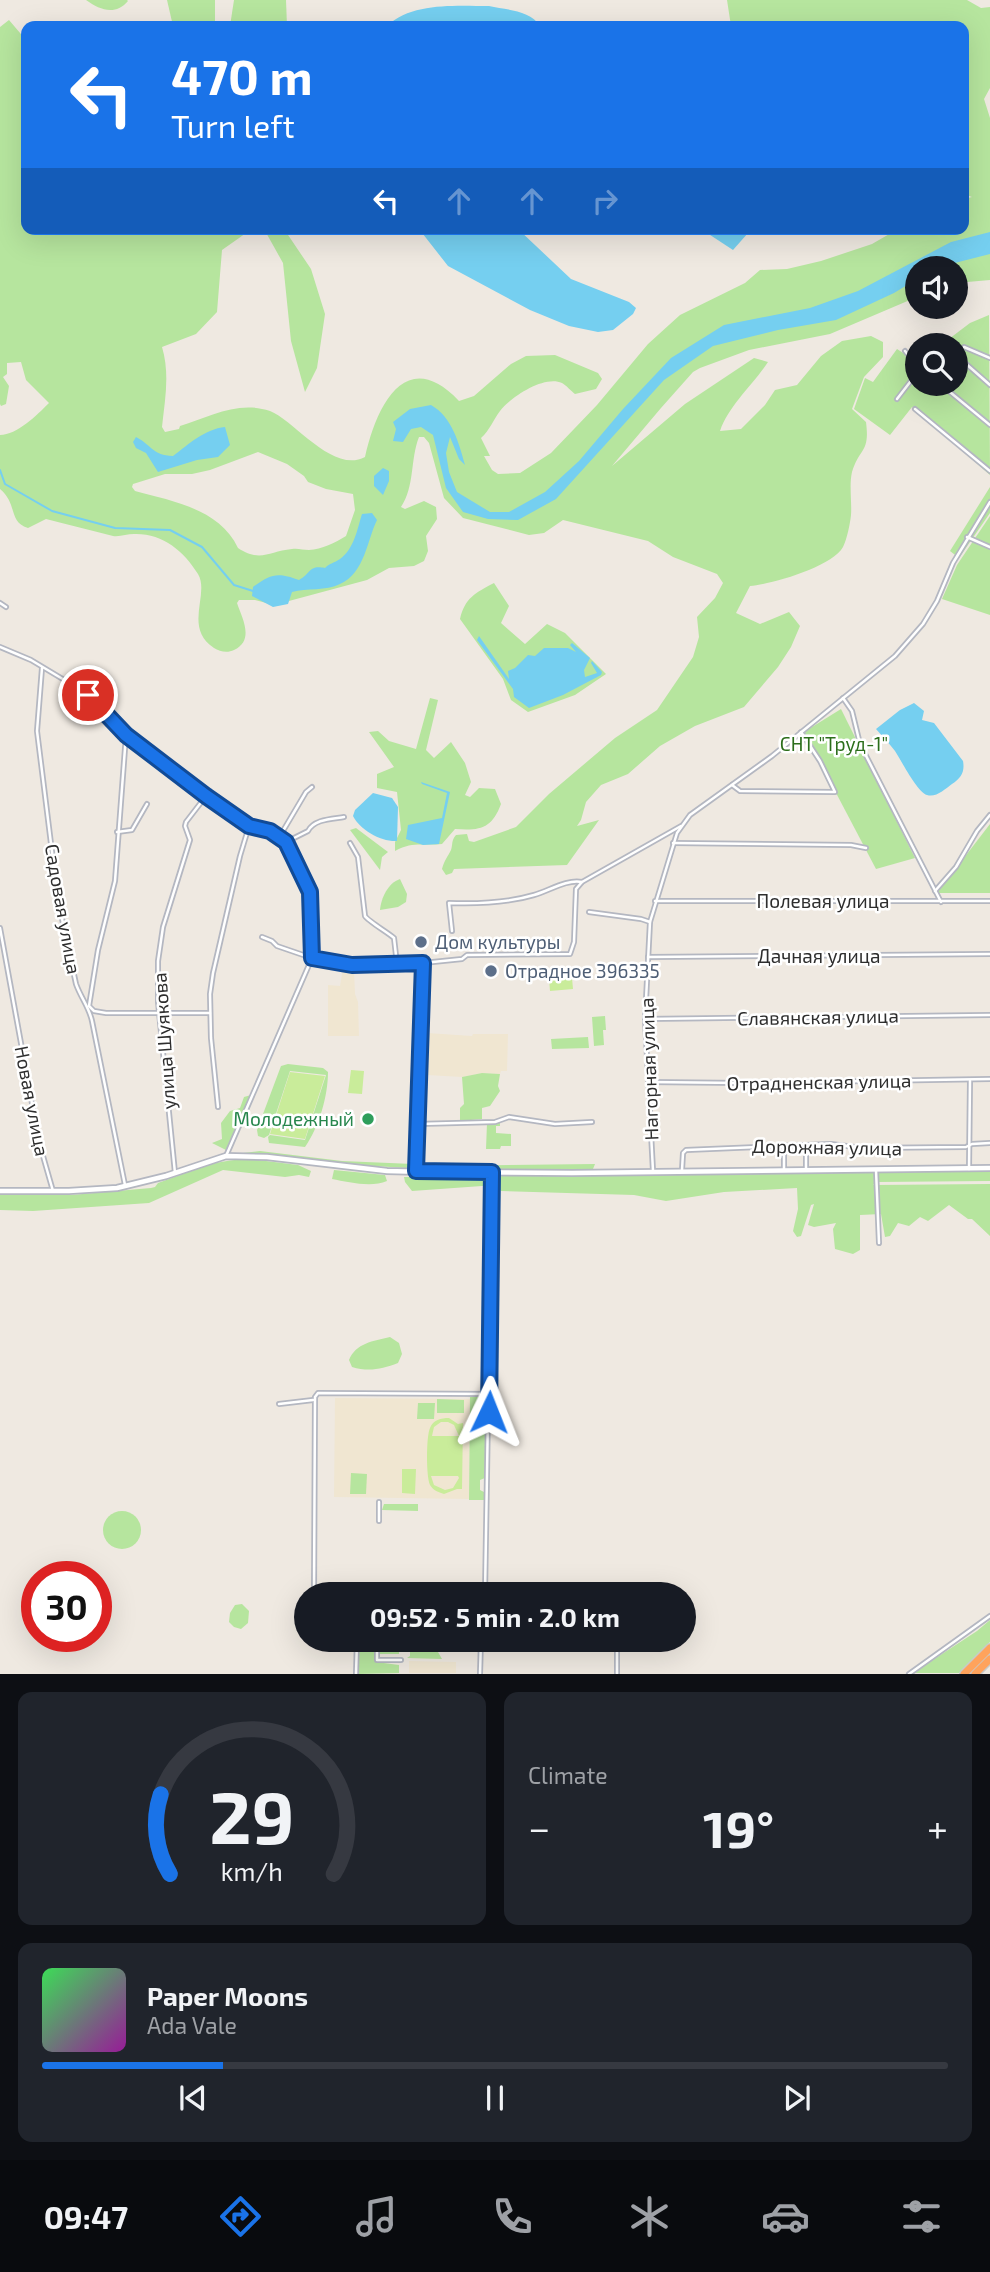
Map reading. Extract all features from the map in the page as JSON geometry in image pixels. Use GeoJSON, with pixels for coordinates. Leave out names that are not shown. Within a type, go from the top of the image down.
{"type":"FeatureCollection","features":[{"type":"Feature","properties":{"kind":"highway"},"geometry":{"type":"LineString","coordinates":[[964,1674],[990,1648]]}},
{"type":"Feature","properties":{"kind":"highway"},"geometry":{"type":"LineString","coordinates":[[975,1674],[990,1658]]}},
{"type":"Feature","properties":{"kind":"street"},"geometry":{"type":"LineString","coordinates":[[968,349],[990,358]]}},
{"type":"Feature","properties":{"kind":"street"},"geometry":{"type":"LineString","coordinates":[[968,366],[990,385]]}},
{"type":"Feature","properties":{"kind":"street"},"geometry":{"type":"LineString","coordinates":[[897,399],[905,389]]}},
{"type":"Feature","properties":{"kind":"street"},"geometry":{"type":"LineString","coordinates":[[955,396],[990,425]]}},
{"type":"Feature","properties":{"kind":"street"},"geometry":{"type":"LineString","coordinates":[[915,408],[990,471]]}},
{"type":"Feature","properties":{"kind":"street","name":"Нагорная улица"},"geometry":{"type":"LineString","coordinates":[[653,1171],[646,1019],[650,922],[673,843],[681,826],[690,815],[801,732],[895,656],[923,624],[937,601],[967,537],[990,502]]}},
{"type":"Feature","properties":{"kind":"street"},"geometry":{"type":"LineString","coordinates":[[967,537],[990,547]]}},
{"type":"Feature","properties":{"kind":"street"},"geometry":{"type":"LineString","coordinates":[[0,603],[6,607]]}},
{"type":"Feature","properties":{"kind":"street"},"geometry":{"type":"LineString","coordinates":[[0,647],[88,695],[126,735],[206,796],[249,826],[280,836],[286,842],[310,892],[312,958],[226,1156]]}},
{"type":"Feature","properties":{"kind":"street","name":"Садовая улица"},"geometry":{"type":"LineString","coordinates":[[42,668],[37,730],[58,900],[75,984],[80,996],[89,1006],[125,1186]]}},
{"type":"Feature","properties":{"kind":"street"},"geometry":{"type":"LineString","coordinates":[[842,698],[852,711],[860,744],[941,902]]}},
{"type":"Feature","properties":{"kind":"street"},"geometry":{"type":"LineString","coordinates":[[732,785],[740,791],[835,792],[820,761],[801,732]]}},
{"type":"Feature","properties":{"kind":"street"},"geometry":{"type":"LineString","coordinates":[[126,735],[114,889],[98,950],[89,1006],[94,1011],[106,1013],[210,1013]]}},
{"type":"Feature","properties":{"kind":"street"},"geometry":{"type":"LineString","coordinates":[[280,836],[306,792],[312,787]]}},
{"type":"Feature","properties":{"kind":"street","name":"улица Шуякова"},"geometry":{"type":"LineString","coordinates":[[174,1173],[159,1013],[158,951],[190,840],[185,826],[206,796]]}},
{"type":"Feature","properties":{"kind":"street"},"geometry":{"type":"LineString","coordinates":[[117,832],[132,830],[147,804]]}},
{"type":"Feature","properties":{"kind":"street"},"geometry":{"type":"LineString","coordinates":[[935,891],[956,867],[977,831],[990,815]]}},
{"type":"Feature","properties":{"kind":"street"},"geometry":{"type":"LineString","coordinates":[[286,842],[308,831],[310,826],[316,823],[344,817]]}},
{"type":"Feature","properties":{"kind":"street"},"geometry":{"type":"LineString","coordinates":[[218,1107],[210,1013],[213,973],[249,826]]}},
{"type":"Feature","properties":{"kind":"street"},"geometry":{"type":"LineString","coordinates":[[262,937],[277,946],[312,958],[352,965],[423,963],[462,959],[467,955],[570,954],[576,888],[582,882],[681,826]]}},
{"type":"Feature","properties":{"kind":"street"},"geometry":{"type":"LineString","coordinates":[[350,843],[358,857],[365,916],[394,937],[397,964]]}},
{"type":"Feature","properties":{"kind":"street"},"geometry":{"type":"LineString","coordinates":[[673,843],[851,845],[866,848]]}},
{"type":"Feature","properties":{"kind":"street"},"geometry":{"type":"LineString","coordinates":[[452,931],[449,903],[509,900],[532,896],[573,881],[582,882]]}},
{"type":"Feature","properties":{"kind":"street","name":"Полевая улица"},"geometry":{"type":"LineString","coordinates":[[655,901],[990,901]]}},
{"type":"Feature","properties":{"kind":"street"},"geometry":{"type":"LineString","coordinates":[[589,912],[650,922]]}},
{"type":"Feature","properties":{"kind":"street","name":"Новая улица"},"geometry":{"type":"LineString","coordinates":[[0,928],[38,1142],[53,1191]]}},
{"type":"Feature","properties":{"kind":"street","name":"Дачная улица"},"geometry":{"type":"LineString","coordinates":[[648,957],[990,954]]}},
{"type":"Feature","properties":{"kind":"street"},"geometry":{"type":"LineString","coordinates":[[416,1171],[423,963]]}},
{"type":"Feature","properties":{"kind":"street","name":"Славянская улица"},"geometry":{"type":"LineString","coordinates":[[646,1019],[990,1014]]}},
{"type":"Feature","properties":{"kind":"street"},"geometry":{"type":"LineString","coordinates":[[969,1169],[970,1079]]}},
{"type":"Feature","properties":{"kind":"street","name":"Отрадненская улица"},"geometry":{"type":"LineString","coordinates":[[648,1082],[990,1079]]}},
{"type":"Feature","properties":{"kind":"street"},"geometry":{"type":"LineString","coordinates":[[417,1125],[495,1122],[509,1117],[555,1124],[592,1122]]}},
{"type":"Feature","properties":{"kind":"street","name":"Дорожная улица"},"geometry":{"type":"LineString","coordinates":[[682,1170],[683,1153],[686,1150],[806,1144],[862,1148],[966,1147],[990,1143]]}},
{"type":"Feature","properties":{"kind":"street"},"geometry":{"type":"LineString","coordinates":[[806,1144],[806,1170]]}},
{"type":"Feature","properties":{"kind":"street"},"geometry":{"type":"LineString","coordinates":[[784,1145],[784,1170]]}},
{"type":"Feature","properties":{"kind":"street"},"geometry":{"type":"LineString","coordinates":[[0,1191],[88,1190],[125,1186],[226,1156],[267,1157],[387,1171],[990,1168]]}},
{"type":"Feature","properties":{"kind":"street"},"geometry":{"type":"LineString","coordinates":[[876,1170],[879,1243]]}},
{"type":"Feature","properties":{"kind":"street"},"geometry":{"type":"LineString","coordinates":[[485,1582],[492,1172]]}},
{"type":"Feature","properties":{"kind":"street"},"geometry":{"type":"LineString","coordinates":[[314,1582],[314,1400],[318,1393],[490,1394]]}},
{"type":"Feature","properties":{"kind":"street"},"geometry":{"type":"LineString","coordinates":[[279,1404],[314,1400]]}},
{"type":"Feature","properties":{"kind":"street"},"geometry":{"type":"LineString","coordinates":[[379,1502],[380,1521]]}},
{"type":"Feature","properties":{"kind":"street"},"geometry":{"type":"LineString","coordinates":[[909,1674],[990,1616]]}},
{"type":"Feature","properties":{"kind":"street"},"geometry":{"type":"LineString","coordinates":[[356,1674],[357,1652]]}},
{"type":"Feature","properties":{"kind":"street"},"geometry":{"type":"LineString","coordinates":[[377,1652],[377,1660],[401,1660]]}},
{"type":"Feature","properties":{"kind":"street"},"geometry":{"type":"LineString","coordinates":[[480,1674],[481,1652]]}},
{"type":"Feature","properties":{"kind":"street"},"geometry":{"type":"LineString","coordinates":[[617,1652],[617,1674]]}},
{"type":"Feature","properties":{"kind":"shaded area"},"geometry":{"type":"Polygon","coordinates":[[[343,968],[354,970],[359,1036],[328,1036],[328,985],[340,986],[343,968]]]}},
{"type":"Feature","properties":{"kind":"shaded area"},"geometry":{"type":"Polygon","coordinates":[[[427,1033],[472,1036],[508,1034],[507,1071],[462,1077],[427,1075],[427,1033]]]}},
{"type":"Feature","properties":{"kind":"shaded area"},"geometry":{"type":"Polygon","coordinates":[[[335,1398],[470,1399],[469,1499],[334,1497],[335,1398]]]}},
{"type":"Feature","properties":{"kind":"shaded area"},"geometry":{"type":"Polygon","coordinates":[[[409,1661],[456,1662],[456,1673],[409,1673],[409,1661]]]}},
{"type":"Feature","properties":{"kind":"green space"},"geometry":{"type":"Polygon","coordinates":[[[86,0],[128,1],[118,9],[107,10],[86,0]]]}},
{"type":"Feature","properties":{"kind":"green space"},"geometry":{"type":"Polygon","coordinates":[[[167,0],[215,0],[215,21],[172,21],[167,0]]]}},
{"type":"Feature","properties":{"kind":"green space"},"geometry":{"type":"Polygon","coordinates":[[[234,0],[286,0],[287,21],[231,21],[234,0]]]}},
{"type":"Feature","properties":{"kind":"green space"},"geometry":{"type":"Polygon","coordinates":[[[727,0],[967,0],[981,8],[990,7],[990,88],[984,99],[990,118],[990,280],[968,282],[968,256],[905,256],[905,302],[830,334],[749,350],[700,368],[693,372],[612,466],[685,404],[754,358],[768,362],[735,404],[720,431],[741,429],[765,405],[775,390],[797,385],[821,356],[842,341],[871,336],[883,342],[883,357],[864,377],[852,409],[866,422],[867,439],[852,472],[851,515],[843,547],[815,568],[750,586],[736,613],[760,624],[789,612],[800,626],[791,647],[744,707],[695,726],[660,746],[628,774],[601,785],[586,802],[577,826],[599,820],[567,865],[454,869],[446,875],[442,869],[456,835],[467,834],[469,841],[474,842],[516,827],[549,794],[615,738],[657,710],[693,657],[699,637],[697,617],[715,598],[723,583],[717,574],[673,557],[648,541],[563,520],[544,533],[529,535],[463,518],[444,498],[429,443],[424,437],[419,437],[408,490],[401,507],[405,509],[424,501],[436,507],[437,519],[426,536],[428,551],[424,561],[414,566],[389,568],[367,580],[274,605],[255,600],[239,600],[237,603],[245,628],[244,641],[234,650],[224,652],[205,640],[200,631],[198,621],[201,582],[186,558],[171,545],[144,534],[113,536],[46,519],[28,528],[15,517],[6,495],[0,489],[0,435],[20,428],[49,403],[26,380],[21,362],[7,363],[7,374],[3,377],[9,386],[6,404],[0,404],[0,27],[9,20],[21,34],[21,235],[243,235],[222,250],[217,312],[196,334],[162,347],[166,377],[162,427],[165,432],[224,411],[258,408],[280,417],[327,453],[353,460],[365,457],[385,403],[396,389],[408,381],[423,379],[440,385],[459,401],[474,396],[511,364],[526,356],[555,355],[598,373],[602,379],[596,389],[575,394],[562,383],[546,382],[528,389],[505,405],[481,438],[490,456],[484,456],[492,470],[498,474],[520,473],[551,453],[597,405],[648,344],[680,315],[745,283],[760,270],[787,269],[821,261],[872,244],[888,235],[969,235],[969,198],[972,197],[969,196],[969,21],[730,21],[727,0]],[[258,452],[210,470],[192,474],[165,474],[133,484],[132,487],[135,491],[179,503],[207,515],[220,524],[238,548],[253,555],[265,555],[284,550],[314,549],[346,536],[355,510],[353,494],[326,489],[308,482],[287,464],[258,452]]]}},
{"type":"Feature","properties":{"kind":"green space"},"geometry":{"type":"Polygon","coordinates":[[[267,235],[288,235],[311,269],[325,314],[317,368],[305,392],[291,341],[283,263],[267,235]]]}},
{"type":"Feature","properties":{"kind":"green space"},"geometry":{"type":"Polygon","coordinates":[[[989,315],[990,475],[912,407],[890,435],[854,409],[865,378],[873,382],[897,349],[905,354],[905,396],[968,396],[968,333],[957,333],[970,323],[989,315]]]}},
{"type":"Feature","properties":{"kind":"green space"},"geometry":{"type":"Polygon","coordinates":[[[990,487],[990,513],[959,558],[950,551],[990,487]]]}},
{"type":"Feature","properties":{"kind":"green space"},"geometry":{"type":"Polygon","coordinates":[[[990,516],[990,615],[942,599],[957,565],[990,516]]]}},
{"type":"Feature","properties":{"kind":"green space"},"geometry":{"type":"Polygon","coordinates":[[[494,583],[509,606],[501,623],[525,644],[547,624],[565,633],[606,674],[575,695],[528,712],[511,700],[503,679],[460,619],[472,597],[494,583]]]}},
{"type":"Feature","properties":{"kind":"green space"},"geometry":{"type":"Polygon","coordinates":[[[430,698],[438,700],[426,750],[434,758],[451,742],[465,763],[471,782],[465,795],[470,797],[479,788],[495,789],[501,804],[494,818],[484,826],[455,829],[442,844],[413,845],[395,851],[395,842],[401,830],[397,792],[377,788],[377,774],[394,767],[369,732],[378,731],[389,741],[416,749],[430,698]]]}},
{"type":"Feature","properties":{"kind":"green space","name":"СНТ \"Труд-1\""},"geometry":{"type":"Polygon","coordinates":[[[841,709],[915,858],[876,869],[804,732],[841,709]]]}},
{"type":"Feature","properties":{"kind":"green space"},"geometry":{"type":"Polygon","coordinates":[[[990,824],[990,893],[937,893],[990,824]]]}},
{"type":"Feature","properties":{"kind":"green space"},"geometry":{"type":"Polygon","coordinates":[[[356,828],[388,852],[382,857],[380,870],[350,830],[356,828]]]}},
{"type":"Feature","properties":{"kind":"green space"},"geometry":{"type":"Polygon","coordinates":[[[400,879],[407,894],[406,902],[398,907],[380,910],[386,892],[400,879]]]}},
{"type":"Feature","properties":{"kind":"green space"},"geometry":{"type":"Polygon","coordinates":[[[572,978],[573,989],[550,991],[549,979],[572,978]]]}},
{"type":"Feature","properties":{"kind":"green space"},"geometry":{"type":"Polygon","coordinates":[[[605,1016],[604,1045],[594,1046],[592,1017],[605,1016]]]}},
{"type":"Feature","properties":{"kind":"green space"},"geometry":{"type":"Polygon","coordinates":[[[588,1037],[589,1048],[552,1049],[551,1039],[588,1037]]]}},
{"type":"Feature","properties":{"kind":"green space"},"geometry":{"type":"Polygon","coordinates":[[[288,1064],[323,1068],[328,1072],[322,1111],[305,1147],[269,1143],[268,1137],[270,1135],[305,1140],[326,1075],[290,1071],[269,1135],[264,1138],[258,1136],[257,1130],[281,1066],[288,1064]]]}},
{"type":"Feature","properties":{"kind":"green space"},"geometry":{"type":"Polygon","coordinates":[[[351,1070],[364,1071],[362,1094],[348,1093],[351,1070]]]}},
{"type":"Feature","properties":{"kind":"green space"},"geometry":{"type":"Polygon","coordinates":[[[290,1072],[325,1076],[305,1139],[270,1134],[290,1072]]]}},
{"type":"Feature","properties":{"kind":"green space"},"geometry":{"type":"Polygon","coordinates":[[[482,1073],[500,1074],[500,1091],[490,1106],[482,1108],[482,1119],[460,1121],[460,1108],[464,1104],[462,1077],[482,1073]]]}},
{"type":"Feature","properties":{"kind":"green space"},"geometry":{"type":"Polygon","coordinates":[[[251,1095],[226,1150],[212,1143],[222,1139],[221,1123],[230,1111],[240,1108],[244,1097],[251,1095]]]}},
{"type":"Feature","properties":{"kind":"green space"},"geometry":{"type":"Polygon","coordinates":[[[487,1123],[500,1123],[500,1126],[496,1126],[496,1133],[511,1134],[511,1146],[486,1149],[487,1123]]]}},
{"type":"Feature","properties":{"kind":"green space"},"geometry":{"type":"Polygon","coordinates":[[[260,1151],[342,1161],[413,1164],[407,1168],[358,1165],[243,1153],[260,1151]]]}},
{"type":"Feature","properties":{"kind":"green space"},"geometry":{"type":"Polygon","coordinates":[[[250,1159],[298,1165],[311,1171],[309,1177],[285,1177],[223,1170],[149,1203],[33,1211],[0,1210],[0,1194],[71,1195],[151,1188],[202,1167],[224,1161],[250,1159]]]}},
{"type":"Feature","properties":{"kind":"green space"},"geometry":{"type":"Polygon","coordinates":[[[595,1164],[593,1169],[441,1170],[439,1166],[595,1164]]]}},
{"type":"Feature","properties":{"kind":"green space"},"geometry":{"type":"Polygon","coordinates":[[[334,1170],[385,1175],[387,1181],[367,1184],[332,1179],[334,1170]]]}},
{"type":"Feature","properties":{"kind":"green space"},"geometry":{"type":"Polygon","coordinates":[[[990,1171],[990,1181],[878,1182],[873,1185],[990,1184],[990,1236],[972,1219],[949,1205],[928,1221],[920,1217],[909,1226],[898,1223],[890,1236],[885,1237],[881,1214],[860,1215],[860,1250],[853,1254],[835,1249],[833,1229],[836,1223],[814,1227],[808,1225],[814,1204],[811,1205],[801,1236],[797,1237],[793,1231],[798,1209],[797,1188],[724,1192],[666,1201],[634,1195],[501,1191],[496,1185],[412,1191],[404,1177],[990,1171]]]}},
{"type":"Feature","properties":{"kind":"green space"},"geometry":{"type":"Polygon","coordinates":[[[390,1337],[399,1343],[402,1354],[398,1363],[375,1369],[352,1367],[349,1360],[356,1350],[390,1337]]]}},
{"type":"Feature","properties":{"kind":"green space"},"geometry":{"type":"Polygon","coordinates":[[[470,1397],[484,1397],[487,1400],[482,1404],[486,1418],[485,1478],[480,1480],[480,1490],[486,1493],[484,1500],[469,1500],[470,1397]]]}},
{"type":"Feature","properties":{"kind":"green space"},"geometry":{"type":"Polygon","coordinates":[[[437,1399],[464,1400],[464,1413],[437,1413],[437,1399]]]}},
{"type":"Feature","properties":{"kind":"green space"},"geometry":{"type":"Polygon","coordinates":[[[418,1403],[435,1403],[434,1419],[417,1419],[418,1403]]]}},
{"type":"Feature","properties":{"kind":"green space"},"geometry":{"type":"Polygon","coordinates":[[[449,1418],[458,1424],[463,1423],[462,1489],[444,1494],[430,1485],[427,1448],[431,1425],[438,1420],[449,1418]],[[441,1422],[434,1427],[432,1436],[459,1436],[454,1425],[441,1422]],[[431,1476],[434,1485],[445,1490],[453,1488],[459,1478],[458,1476],[431,1476]]]}},
{"type":"Feature","properties":{"kind":"green space"},"geometry":{"type":"Polygon","coordinates":[[[402,1469],[416,1469],[415,1494],[402,1493],[402,1469]]]}},
{"type":"Feature","properties":{"kind":"green space"},"geometry":{"type":"Polygon","coordinates":[[[351,1473],[367,1474],[366,1494],[350,1494],[351,1473]]]}},
{"type":"Feature","properties":{"kind":"green space"},"geometry":{"type":"Polygon","coordinates":[[[384,1504],[418,1504],[418,1511],[382,1510],[384,1504]]]}},
{"type":"Feature","properties":{"kind":"green space"},"geometry":{"type":"Polygon","coordinates":[[[122,1511],[135,1517],[141,1530],[135,1543],[122,1549],[109,1543],[103,1530],[109,1517],[122,1511]]]}},
{"type":"Feature","properties":{"kind":"green space"},"geometry":{"type":"Polygon","coordinates":[[[242,1604],[249,1611],[248,1623],[241,1629],[229,1622],[235,1605],[242,1604]]]}},
{"type":"Feature","properties":{"kind":"green space"},"geometry":{"type":"Polygon","coordinates":[[[990,1620],[990,1642],[959,1673],[913,1673],[977,1631],[990,1620]]]}},
{"type":"Feature","properties":{"kind":"green space"},"geometry":{"type":"Polygon","coordinates":[[[358,1652],[376,1652],[376,1662],[399,1665],[399,1673],[358,1674],[358,1652]]]}},
{"type":"Feature","properties":{"kind":"green space"},"geometry":{"type":"Polygon","coordinates":[[[379,1652],[399,1652],[399,1654],[379,1652]]]}},
{"type":"Feature","properties":{"kind":"green space"},"geometry":{"type":"Polygon","coordinates":[[[410,1652],[438,1652],[442,1659],[407,1658],[410,1652]]]}},
{"type":"Feature","properties":{"kind":"water"},"geometry":{"type":"Polygon","coordinates":[[[489,6],[524,14],[536,21],[393,21],[422,9],[489,6]]]}},
{"type":"Feature","properties":{"kind":"water"},"geometry":{"type":"Polygon","coordinates":[[[990,232],[990,254],[968,260],[968,256],[924,256],[951,242],[990,232]]]}},
{"type":"Feature","properties":{"kind":"water"},"geometry":{"type":"Polygon","coordinates":[[[424,235],[524,235],[571,279],[629,302],[636,308],[633,314],[613,330],[598,332],[569,326],[530,310],[448,266],[424,235]]]}},
{"type":"Feature","properties":{"kind":"water"},"geometry":{"type":"Polygon","coordinates":[[[710,235],[746,235],[733,250],[710,235]]]}},
{"type":"Feature","properties":{"kind":"water"},"geometry":{"type":"Polygon","coordinates":[[[905,266],[905,286],[836,320],[778,330],[713,346],[664,380],[556,499],[518,520],[488,519],[463,512],[446,488],[433,435],[421,427],[411,429],[403,442],[393,441],[396,429],[393,422],[410,409],[431,405],[449,423],[463,457],[465,465],[459,459],[450,437],[446,453],[449,472],[457,492],[490,512],[509,512],[545,492],[579,461],[671,358],[724,325],[810,308],[858,291],[905,266]]]}},
{"type":"Feature","properties":{"kind":"water"},"geometry":{"type":"Polygon","coordinates":[[[225,427],[230,445],[218,457],[197,460],[158,472],[146,453],[136,448],[133,442],[136,437],[157,452],[173,456],[204,434],[225,427]]]}},
{"type":"Feature","properties":{"kind":"water"},"geometry":{"type":"Polygon","coordinates":[[[383,468],[389,471],[389,481],[383,495],[374,486],[374,476],[383,468]]]}},
{"type":"Feature","properties":{"kind":"water"},"geometry":{"type":"Polygon","coordinates":[[[372,513],[377,520],[360,564],[348,579],[329,588],[292,592],[288,604],[273,607],[252,596],[253,587],[265,579],[280,575],[299,580],[313,569],[325,568],[340,559],[352,545],[362,514],[372,513]]]}},
{"type":"Feature","properties":{"kind":"water"},"geometry":{"type":"Polygon","coordinates":[[[479,636],[509,679],[508,671],[528,655],[535,656],[544,648],[568,648],[576,652],[570,645],[572,643],[590,658],[584,670],[585,677],[597,673],[592,661],[602,672],[563,695],[529,708],[514,697],[513,689],[477,640],[479,636]]]}},
{"type":"Feature","properties":{"kind":"water"},"geometry":{"type":"Polygon","coordinates":[[[914,703],[924,711],[922,720],[934,723],[963,761],[960,777],[934,795],[923,793],[895,751],[876,729],[900,710],[914,703]]]}},
{"type":"Feature","properties":{"kind":"water"},"geometry":{"type":"Polygon","coordinates":[[[421,782],[450,792],[439,844],[423,845],[406,839],[408,825],[442,818],[447,793],[421,782]]]}},
{"type":"Feature","properties":{"kind":"water"},"geometry":{"type":"Polygon","coordinates":[[[373,793],[392,798],[398,807],[397,841],[372,834],[353,816],[355,810],[373,793]]]}},
{"type":"Feature","properties":{"kind":"waterway"},"geometry":{"type":"LineString","coordinates":[[0,470],[5,484],[52,511],[115,528],[170,530],[202,547],[234,585],[253,591]]}},
{"type":"Feature","properties":{"kind":"place","name":"Дом культуры"},"geometry":{"type":"Point","coordinates":[421,942]}},
{"type":"Feature","properties":{"kind":"place","name":"Отрадное 396335"},"geometry":{"type":"Point","coordinates":[491,971]}},
{"type":"Feature","properties":{"kind":"place","name":"Молодежный"},"geometry":{"type":"Point","coordinates":[368,1119]}},
{"type":"Feature","properties":{"kind":"route"},"geometry":{"type":"LineString","coordinates":[[88,695],[126,735],[206,796],[249,826],[270,831],[286,842],[310,892],[312,958],[352,965],[423,963],[416,1171],[492,1172],[489,1412]]}}]}
